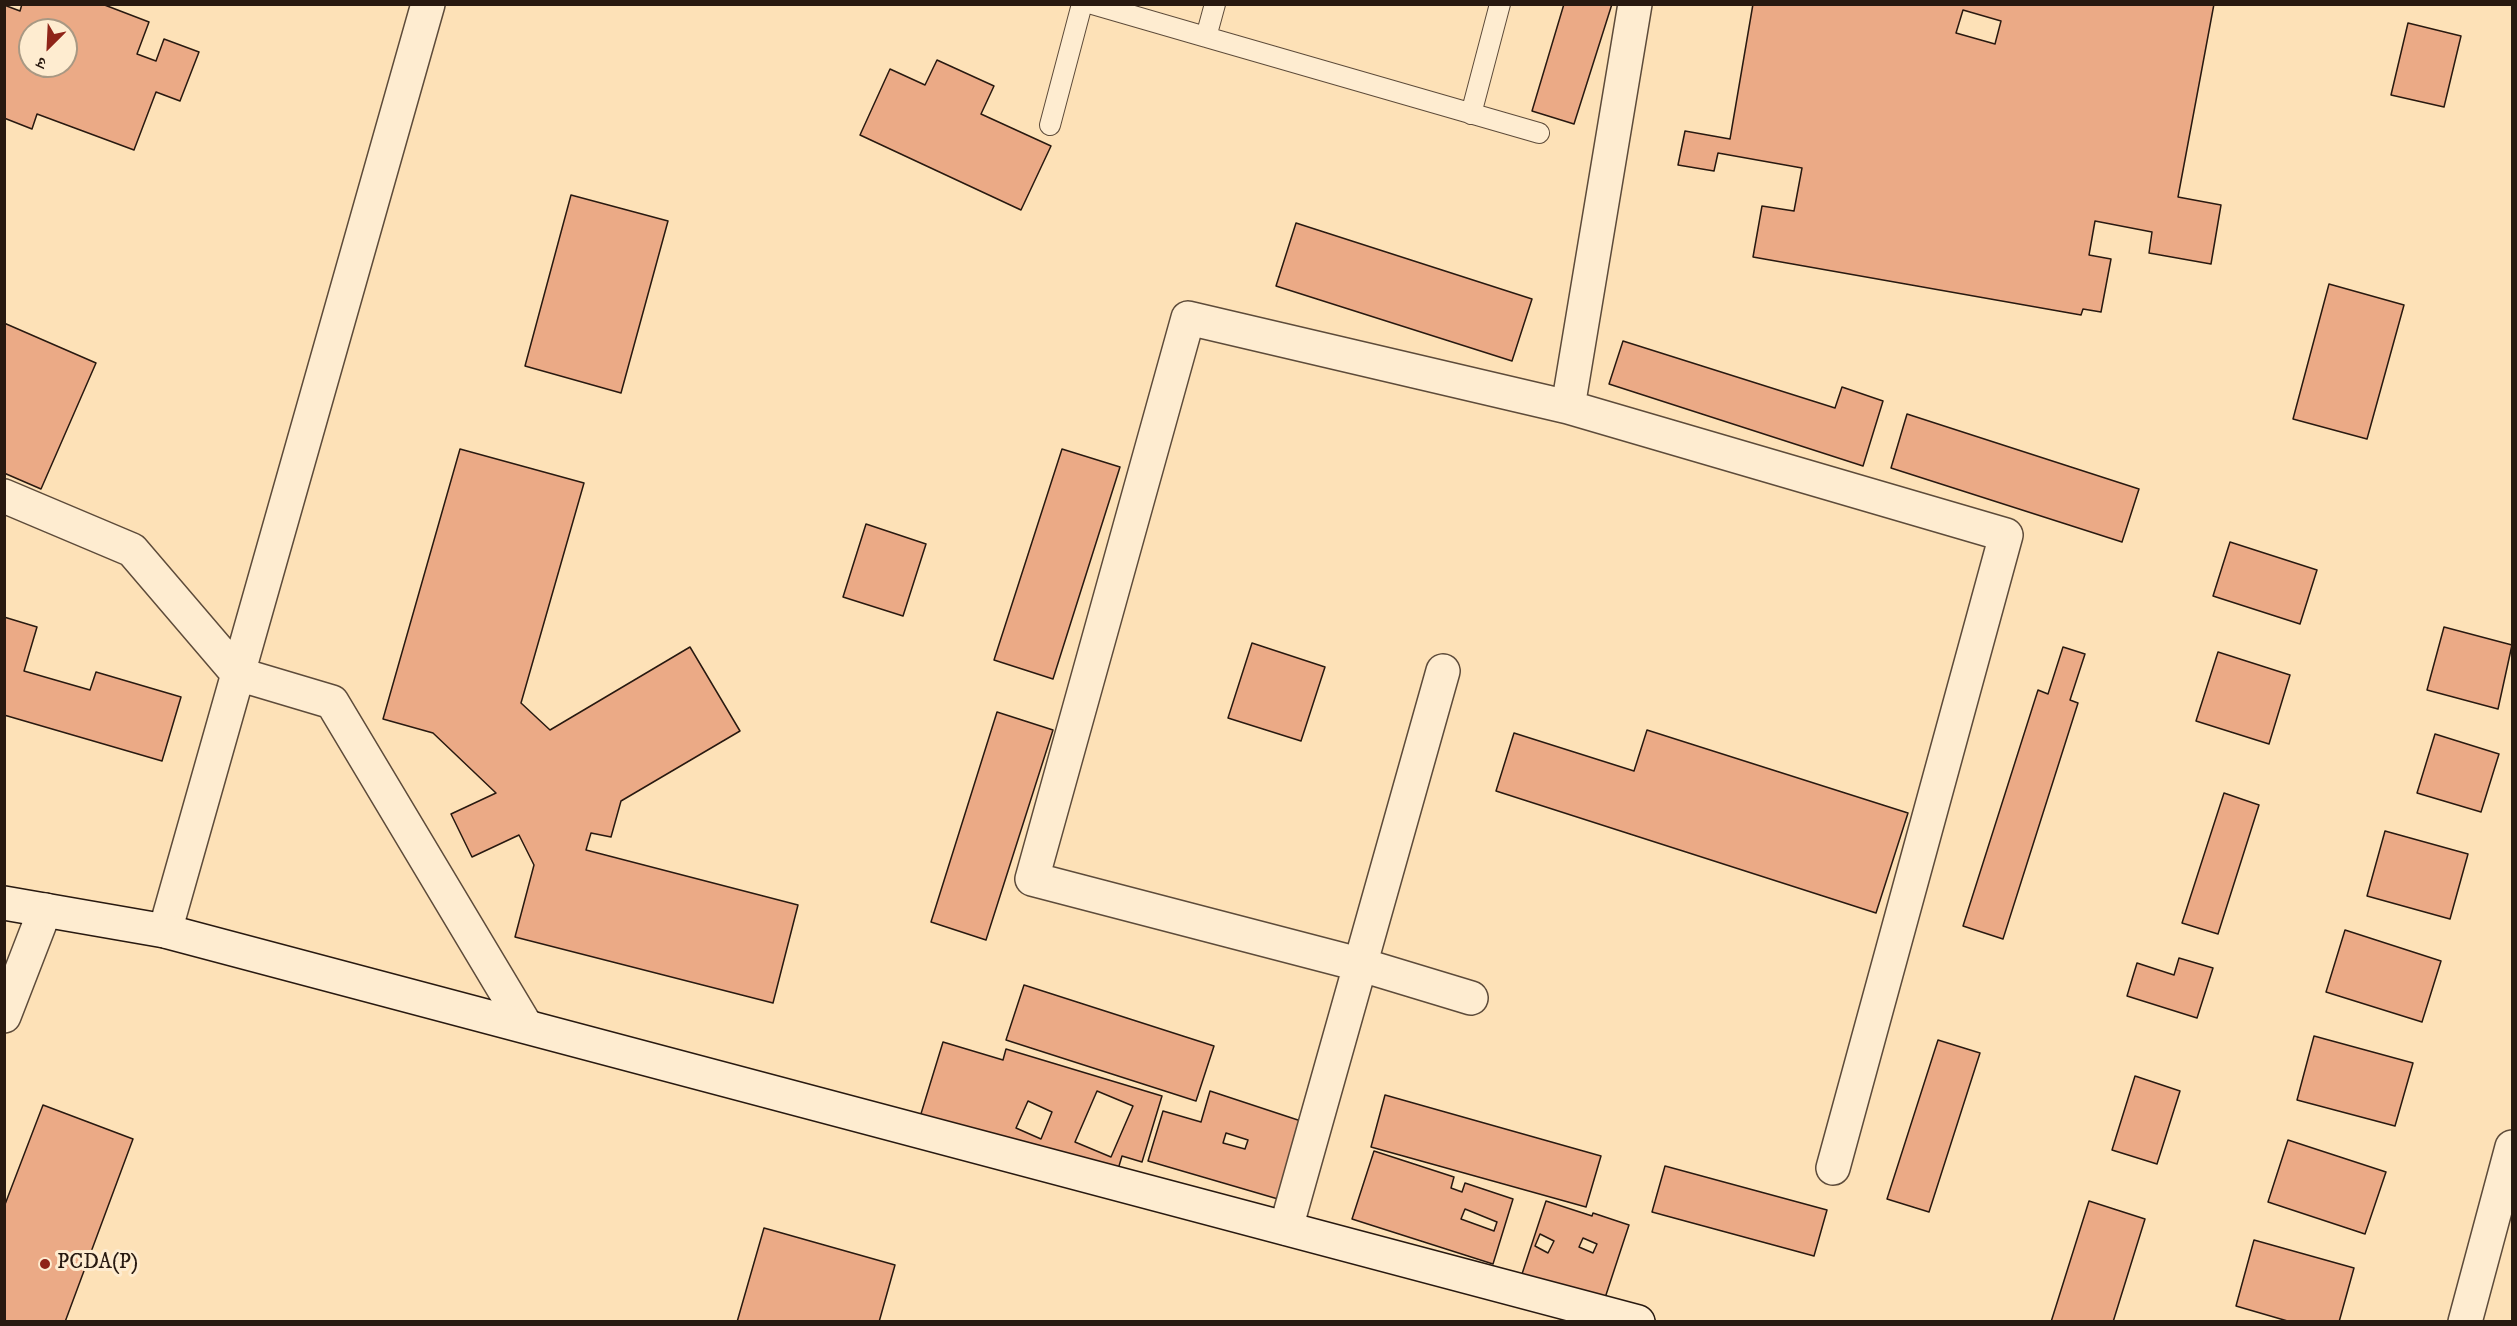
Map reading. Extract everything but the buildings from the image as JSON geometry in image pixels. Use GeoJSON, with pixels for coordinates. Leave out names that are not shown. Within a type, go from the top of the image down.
{"type":"FeatureCollection","features":[{"type":"Feature","properties":{"kind":"street"},"geometry":{"type":"LineString","coordinates":[[165,931],[429,4]]}},
{"type":"Feature","properties":{"kind":"street"},"geometry":{"type":"LineString","coordinates":[[1568,407],[1635,4]]}},
{"type":"Feature","properties":{"kind":"street"},"geometry":{"type":"LineString","coordinates":[[1471,998],[1362,964],[1032,879],[1188,318],[1568,407],[2006,535],[1833,1168]]}},
{"type":"Feature","properties":{"kind":"street"},"geometry":{"type":"LineString","coordinates":[[4,496],[132,550],[238,674],[332,702],[526,1026]]}},
{"type":"Feature","properties":{"kind":"street"},"geometry":{"type":"LineString","coordinates":[[1286,1228],[1443,671]]}},
{"type":"Feature","properties":{"kind":"street"},"geometry":{"type":"LineString","coordinates":[[4,903],[165,931],[1638,1322]]}},
{"type":"Feature","properties":{"kind":"street"},"geometry":{"type":"LineString","coordinates":[[4,1016],[45,910]]}},
{"type":"Feature","properties":{"kind":"street"},"geometry":{"type":"LineString","coordinates":[[2465,1322],[2512,1147]]}},
{"type":"Feature","properties":{"kind":"lane"},"geometry":{"type":"LineString","coordinates":[[1050,124],[1083,4]]}},
{"type":"Feature","properties":{"kind":"lane"},"geometry":{"type":"LineString","coordinates":[[1092,4],[1539,133]]}},
{"type":"Feature","properties":{"kind":"lane"},"geometry":{"type":"LineString","coordinates":[[1206,37],[1215,4]]}},
{"type":"Feature","properties":{"kind":"lane"},"geometry":{"type":"LineString","coordinates":[[1471,114],[1500,4]]}},
{"type":"Feature","properties":{"kind":"place","name":"PCDA(P)"},"geometry":{"type":"Point","coordinates":[45,1264]}}]}
